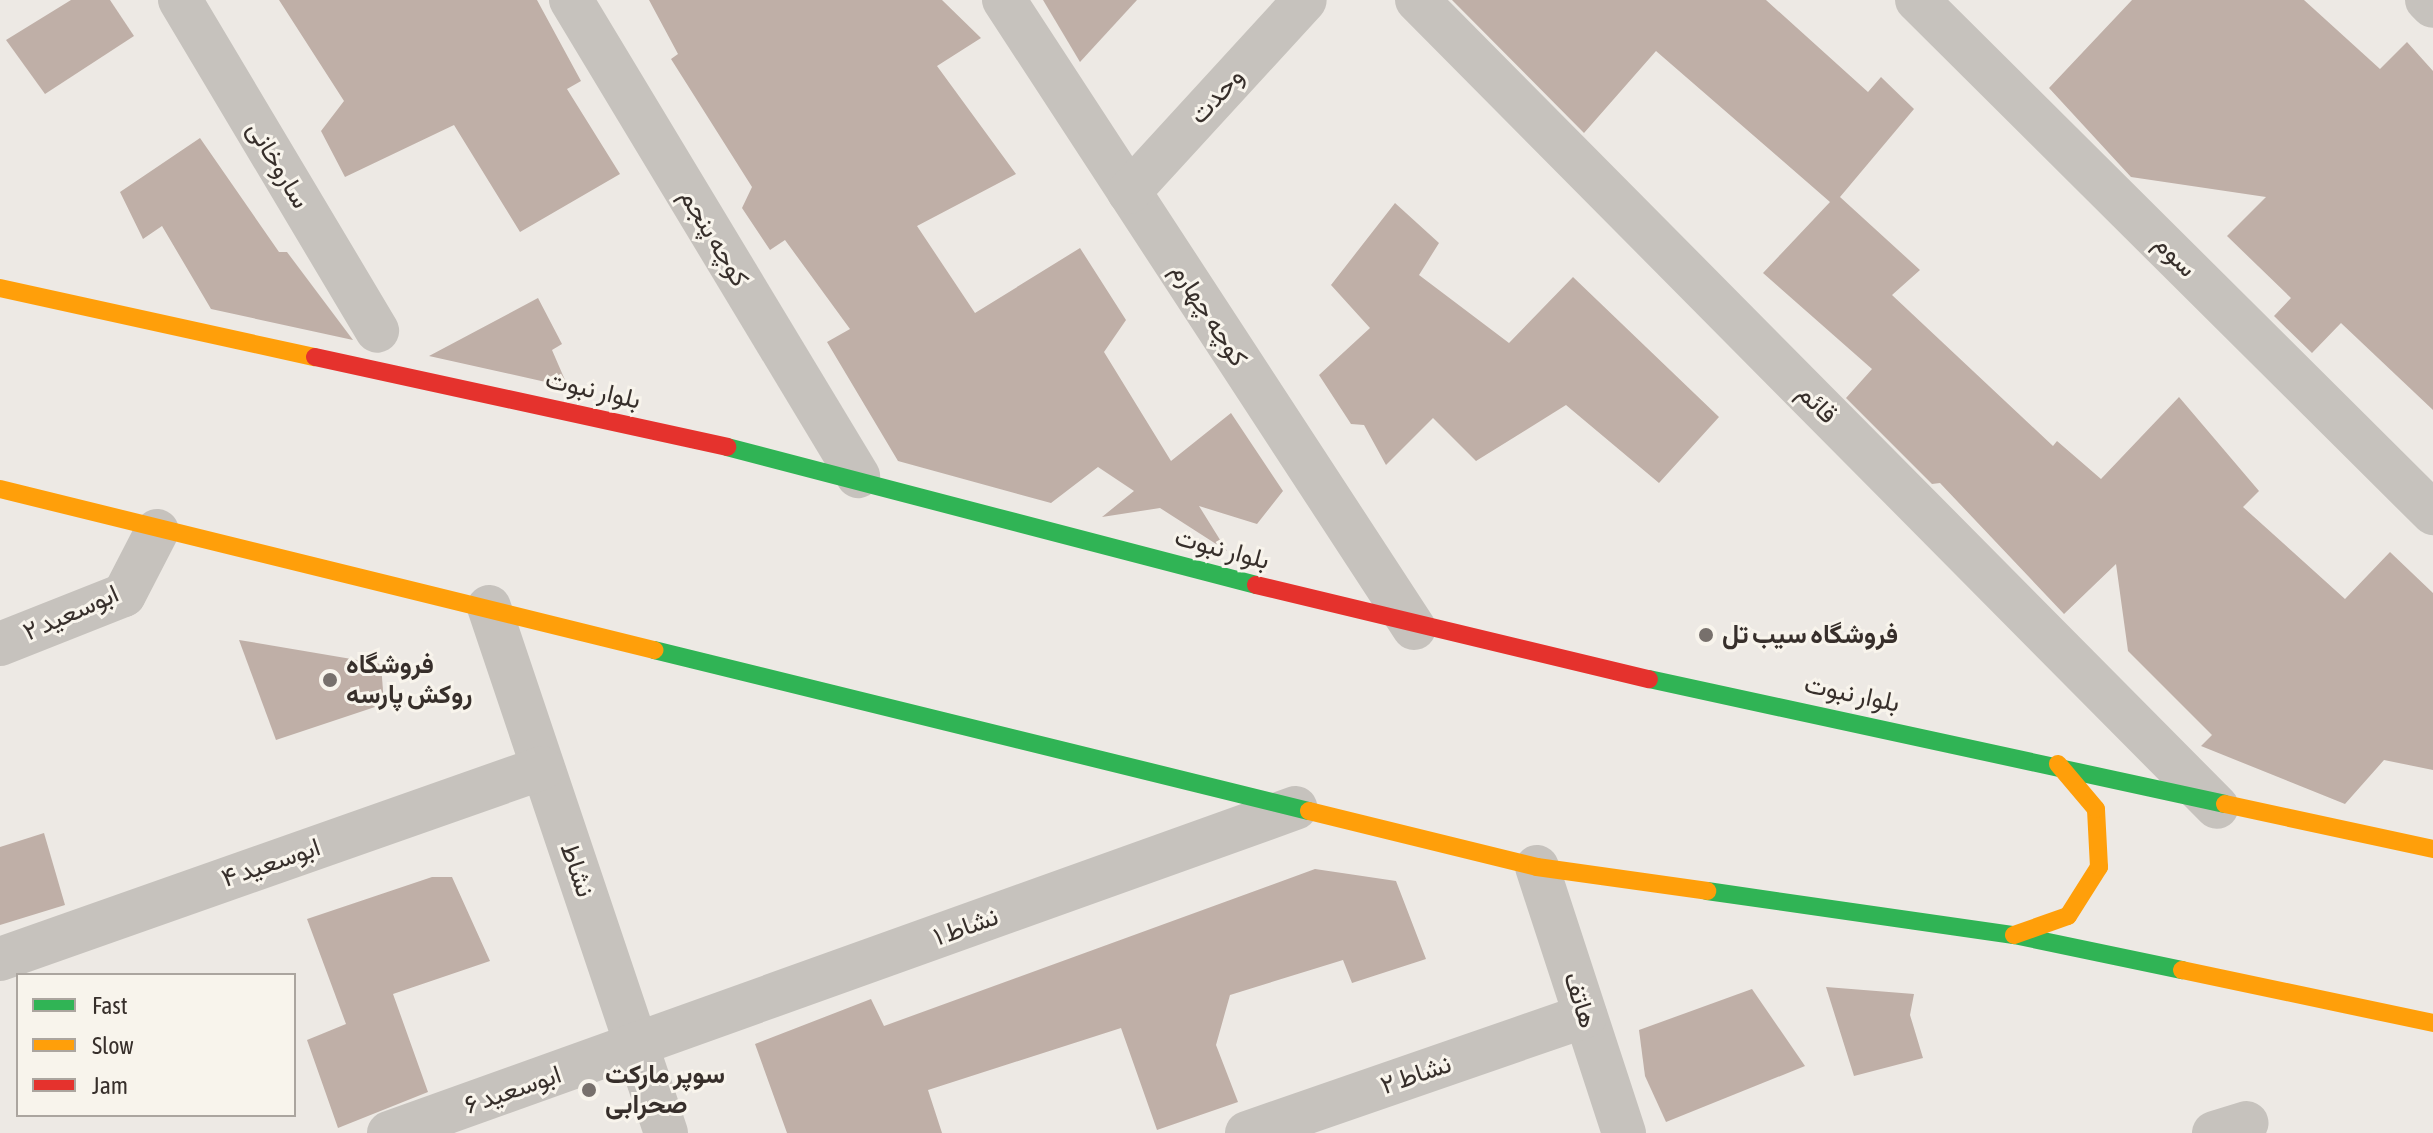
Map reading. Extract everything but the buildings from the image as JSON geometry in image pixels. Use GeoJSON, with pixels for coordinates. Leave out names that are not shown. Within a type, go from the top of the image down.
{"type":"FeatureCollection","features":[{"type":"Feature","properties":{"kind":"main road","name":"بلوار نبوت"},"geometry":{"type":"LineString","coordinates":[[0,288],[858,476],[1414,628],[2058,764],[2217,807],[2433,849]]}},
{"type":"Feature","properties":{"kind":"main road"},"geometry":{"type":"LineString","coordinates":[[0,489],[157,531],[489,607],[1537,867],[2014,935],[2433,1023]]}},
{"type":"Feature","properties":{"kind":"main road"},"geometry":{"type":"LineString","coordinates":[[2014,935],[2068,916],[2099,867],[2096,809],[2058,764]]}},
{"type":"Feature","properties":{"kind":"street","name":"ساروخانی"},"geometry":{"type":"LineString","coordinates":[[180,0],[377,331]]}},
{"type":"Feature","properties":{"kind":"street","name":"کوچه پنجم"},"geometry":{"type":"LineString","coordinates":[[571,0],[858,476]]}},
{"type":"Feature","properties":{"kind":"street","name":"کوچه چهارم"},"geometry":{"type":"LineString","coordinates":[[1004,0],[1414,628]]}},
{"type":"Feature","properties":{"kind":"street","name":"وحدت"},"geometry":{"type":"LineString","coordinates":[[1129,192],[1305,0]]}},
{"type":"Feature","properties":{"kind":"street","name":"قائم"},"geometry":{"type":"LineString","coordinates":[[1417,0],[2217,807]]}},
{"type":"Feature","properties":{"kind":"street","name":"سوم"},"geometry":{"type":"LineString","coordinates":[[1917,0],[2433,513]]}},
{"type":"Feature","properties":{"kind":"street"},"geometry":{"type":"LineString","coordinates":[[2427,0],[2433,6]]}},
{"type":"Feature","properties":{"kind":"street","name":"ابوسعید ۲"},"geometry":{"type":"LineString","coordinates":[[0,644],[124,595],[157,531]]}},
{"type":"Feature","properties":{"kind":"street","name":"نشاط"},"geometry":{"type":"LineString","coordinates":[[489,607],[666,1133]]}},
{"type":"Feature","properties":{"kind":"street","name":"ابوسعید ۴"},"geometry":{"type":"LineString","coordinates":[[0,959],[542,768]]}},
{"type":"Feature","properties":{"kind":"street","name":"نشاط ۱"},"geometry":{"type":"LineString","coordinates":[[637,1046],[1295,808]]}},
{"type":"Feature","properties":{"kind":"street","name":"هاتف"},"geometry":{"type":"LineString","coordinates":[[1537,867],[1624,1133]]}},
{"type":"Feature","properties":{"kind":"street","name":"نشاط ۲"},"geometry":{"type":"LineString","coordinates":[[1247,1133],[1585,1016]]}},
{"type":"Feature","properties":{"kind":"street","name":"ابوسعید ۶"},"geometry":{"type":"LineString","coordinates":[[389,1133],[637,1046]]}},
{"type":"Feature","properties":{"kind":"traffic: fast"},"geometry":{"type":"LineString","coordinates":[[727,447],[1256,585]]}},
{"type":"Feature","properties":{"kind":"traffic: fast"},"geometry":{"type":"LineString","coordinates":[[654,650],[1309,811]]}},
{"type":"Feature","properties":{"kind":"traffic: fast"},"geometry":{"type":"LineString","coordinates":[[1649,679],[2225,804]]}},
{"type":"Feature","properties":{"kind":"traffic: fast"},"geometry":{"type":"LineString","coordinates":[[1707,891],[2014,935],[2182,970]]}},
{"type":"Feature","properties":{"kind":"traffic: slow"},"geometry":{"type":"LineString","coordinates":[[0,288],[315,357]]}},
{"type":"Feature","properties":{"kind":"traffic: slow"},"geometry":{"type":"LineString","coordinates":[[0,489],[654,650]]}},
{"type":"Feature","properties":{"kind":"traffic: slow"},"geometry":{"type":"LineString","coordinates":[[2014,935],[2068,916],[2099,867],[2096,809],[2058,764]]}},
{"type":"Feature","properties":{"kind":"traffic: slow"},"geometry":{"type":"LineString","coordinates":[[2225,804],[2433,849]]}},
{"type":"Feature","properties":{"kind":"traffic: slow"},"geometry":{"type":"LineString","coordinates":[[1309,811],[1537,867],[1707,891]]}},
{"type":"Feature","properties":{"kind":"traffic: slow"},"geometry":{"type":"LineString","coordinates":[[2182,970],[2433,1023]]}},
{"type":"Feature","properties":{"kind":"traffic: jam"},"geometry":{"type":"LineString","coordinates":[[315,357],[727,447]]}},
{"type":"Feature","properties":{"kind":"traffic: jam"},"geometry":{"type":"LineString","coordinates":[[1256,585],[1649,679]]}},
{"type":"Feature","properties":{"kind":"place","name":"فروشگاه سیب تل"},"geometry":{"type":"Point","coordinates":[1706,635]}},
{"type":"Feature","properties":{"kind":"place","name":"فروشگاه روکش پارسه"},"geometry":{"type":"Point","coordinates":[330,680]}},
{"type":"Feature","properties":{"kind":"place","name":"سوپر مارکت صحرابی"},"geometry":{"type":"Point","coordinates":[589,1090]}}]}
